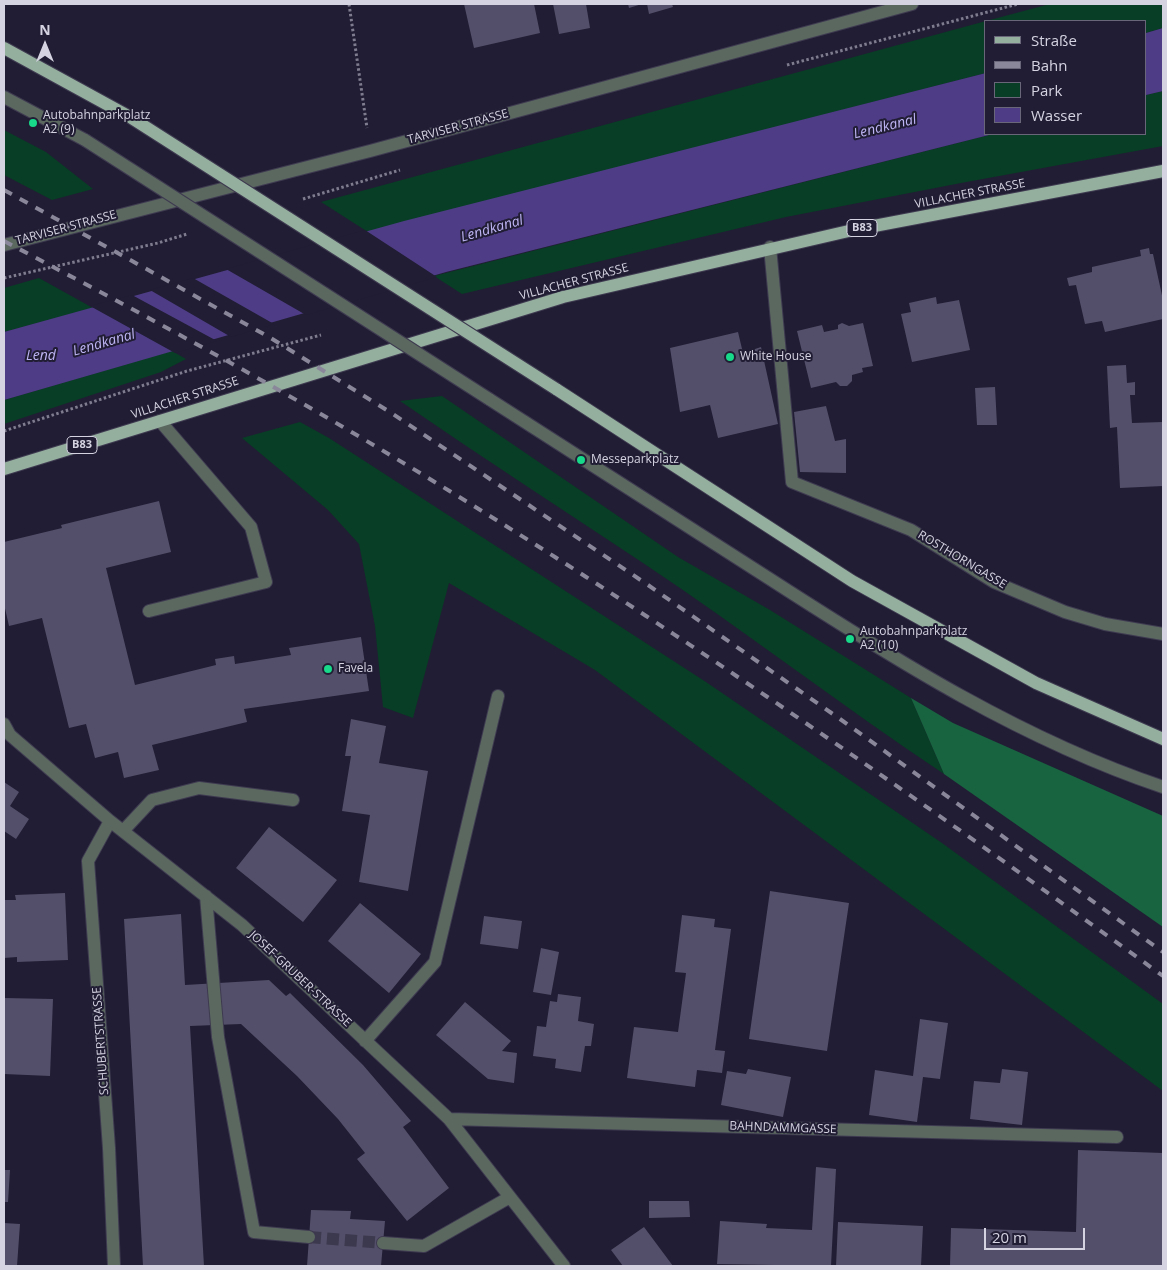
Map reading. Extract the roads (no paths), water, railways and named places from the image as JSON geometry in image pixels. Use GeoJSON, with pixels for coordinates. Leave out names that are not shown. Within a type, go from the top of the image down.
{"type":"FeatureCollection","features":[{"type":"Feature","properties":{"kind":"main road"},"geometry":{"type":"LineString","coordinates":[[4,48],[130,117],[852,581],[1036,683],[1163,739]]}},
{"type":"Feature","properties":{"kind":"main road","name":"VILLACHER STRASSE"},"geometry":{"type":"LineString","coordinates":[[4,469],[563,297],[770,247],[1163,171]]}},
{"type":"Feature","properties":{"kind":"street","name":"TARVISER STRASSE"},"geometry":{"type":"LineString","coordinates":[[4,245],[370,151],[912,4]]}},
{"type":"Feature","properties":{"kind":"street"},"geometry":{"type":"LineString","coordinates":[[4,97],[84,140],[882,651],[1002,719],[1126,775],[1163,787]]}},
{"type":"Feature","properties":{"kind":"street","name":"ROSTHORNGASSE"},"geometry":{"type":"LineString","coordinates":[[770,247],[792,482],[911,530],[994,582],[1065,612],[1106,624],[1163,634]]}},
{"type":"Feature","properties":{"kind":"street"},"geometry":{"type":"LineString","coordinates":[[149,611],[266,582],[251,527],[160,421]]}},
{"type":"Feature","properties":{"kind":"street"},"geometry":{"type":"LineString","coordinates":[[365,1041],[435,962],[498,696]]}},
{"type":"Feature","properties":{"kind":"street","name":"JOSEF-GRUBER-STRASSE"},"geometry":{"type":"LineString","coordinates":[[4,724],[10,735],[110,821],[242,924],[449,1119],[564,1266]]}},
{"type":"Feature","properties":{"kind":"street"},"geometry":{"type":"LineString","coordinates":[[123,831],[152,800],[199,788],[293,800]]}},
{"type":"Feature","properties":{"kind":"street","name":"SCHUBERTSTRASSE"},"geometry":{"type":"LineString","coordinates":[[110,821],[88,861],[109,1148],[114,1266]]}},
{"type":"Feature","properties":{"kind":"street"},"geometry":{"type":"LineString","coordinates":[[206,896],[218,1037],[254,1232],[309,1237]]}},
{"type":"Feature","properties":{"kind":"street","name":"BAHNDAMMGASSE"},"geometry":{"type":"LineString","coordinates":[[449,1119],[1117,1137]]}},
{"type":"Feature","properties":{"kind":"street"},"geometry":{"type":"LineString","coordinates":[[383,1243],[424,1246],[510,1197]]}},
{"type":"Feature","properties":{"kind":"water"},"geometry":{"type":"Polygon","coordinates":[[[1163,28],[1163,91],[1147,95],[1147,33],[1163,28]]]}},
{"type":"Feature","properties":{"kind":"water","name":"Lend"},"geometry":{"type":"Polygon","coordinates":[[[984,74],[984,135],[989,135],[446,272],[4,400],[4,332],[404,221],[984,74]]]}},
{"type":"Feature","properties":{"kind":"tunnel"},"geometry":{"type":"LineString","coordinates":[[309,1237],[383,1243]]}},
{"type":"Feature","properties":{"kind":"railway"},"geometry":{"type":"LineString","coordinates":[[4,190],[269,337],[393,414],[648,585],[840,719],[1163,952]]}},
{"type":"Feature","properties":{"kind":"railway"},"geometry":{"type":"LineString","coordinates":[[4,241],[175,332],[343,427],[554,556],[657,623],[862,762],[1163,976]]}},
{"type":"Feature","properties":{"kind":"place","name":"Autobahnparkplatz A2 (9)"},"geometry":{"type":"Point","coordinates":[33,123]}},
{"type":"Feature","properties":{"kind":"place","name":"White House"},"geometry":{"type":"Point","coordinates":[730,357]}},
{"type":"Feature","properties":{"kind":"place","name":"Messeparkplatz"},"geometry":{"type":"Point","coordinates":[581,460]}},
{"type":"Feature","properties":{"kind":"place","name":"Autobahnparkplatz A2 (10)"},"geometry":{"type":"Point","coordinates":[850,639]}},
{"type":"Feature","properties":{"kind":"place","name":"Favela"},"geometry":{"type":"Point","coordinates":[328,669]}},
{"type":"Feature","properties":{"kind":"water label","name":"Lendkanal"},"geometry":{"type":"Point","coordinates":[885,127]}},
{"type":"Feature","properties":{"kind":"water label","name":"Lendkanal"},"geometry":{"type":"Point","coordinates":[492,229]}},
{"type":"Feature","properties":{"kind":"water label","name":"Lendkanal"},"geometry":{"type":"Point","coordinates":[104,343]}}]}
